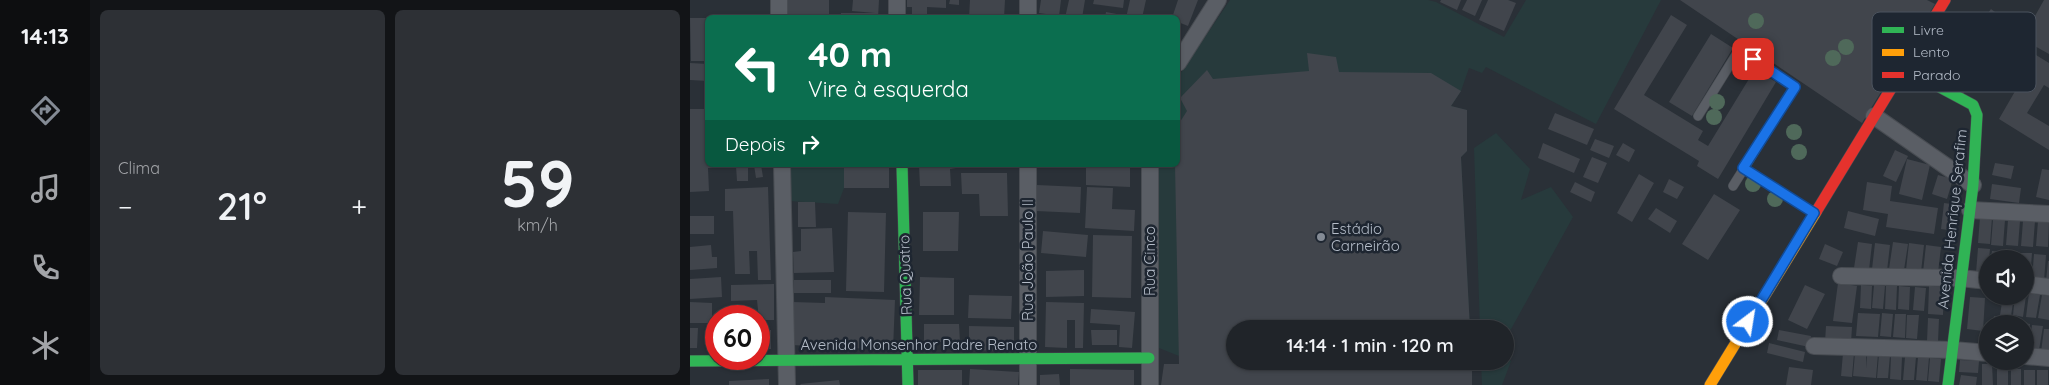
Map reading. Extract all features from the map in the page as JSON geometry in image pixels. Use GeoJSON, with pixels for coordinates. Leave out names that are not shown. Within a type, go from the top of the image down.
{"type":"FeatureCollection","features":[{"type":"Feature","properties":{"kind":"street"},"geometry":{"type":"LineString","coordinates":[[779,0],[780,15]]}},
{"type":"Feature","properties":{"kind":"street"},"geometry":{"type":"LineString","coordinates":[[897,0],[897,15]]}},
{"type":"Feature","properties":{"kind":"street"},"geometry":{"type":"LineString","coordinates":[[1028,0],[1028,15]]}},
{"type":"Feature","properties":{"kind":"street"},"geometry":{"type":"LineString","coordinates":[[1180,59],[1218,0]]}},
{"type":"Feature","properties":{"kind":"street"},"geometry":{"type":"LineString","coordinates":[[1936,12],[1942,1]]}},
{"type":"Feature","properties":{"kind":"street"},"geometry":{"type":"LineString","coordinates":[[1710,385],[1889,92]]}},
{"type":"Feature","properties":{"kind":"street","name":"Avenida Henrique Serafim"},"geometry":{"type":"LineString","coordinates":[[1948,385],[1973,185],[1978,124],[1978,114],[1973,105],[1949,92]]}},
{"type":"Feature","properties":{"kind":"street"},"geometry":{"type":"LineString","coordinates":[[1874,116],[1973,185]]}},
{"type":"Feature","properties":{"kind":"street"},"geometry":{"type":"LineString","coordinates":[[782,167],[787,385]]}},
{"type":"Feature","properties":{"kind":"street","name":"Rua Quatro"},"geometry":{"type":"LineString","coordinates":[[902,167],[908,385]]}},
{"type":"Feature","properties":{"kind":"street","name":"Rua João Paulo II"},"geometry":{"type":"LineString","coordinates":[[1028,167],[1028,385]]}},
{"type":"Feature","properties":{"kind":"street","name":"Rua Cinco"},"geometry":{"type":"LineString","coordinates":[[1150,167],[1150,385]]}},
{"type":"Feature","properties":{"kind":"street"},"geometry":{"type":"LineString","coordinates":[[1970,210],[2049,214]]}},
{"type":"Feature","properties":{"kind":"street"},"geometry":{"type":"LineString","coordinates":[[1841,276],[1979,280]]}},
{"type":"Feature","properties":{"kind":"street"},"geometry":{"type":"LineString","coordinates":[[2034,285],[2049,287]]}},
{"type":"Feature","properties":{"kind":"street"},"geometry":{"type":"LineString","coordinates":[[1814,346],[1979,352]]}},
{"type":"Feature","properties":{"kind":"street"},"geometry":{"type":"LineString","coordinates":[[2034,357],[2049,358]]}},
{"type":"Feature","properties":{"kind":"street","name":"Avenida Monsenhor Padre Renato"},"geometry":{"type":"LineString","coordinates":[[690,361],[1149,358]]}},
{"type":"Feature","properties":{"kind":"lane"},"geometry":{"type":"LineString","coordinates":[[1698,116],[1739,50],[1795,87],[1733,186]]}},
{"type":"Feature","properties":{"kind":"lane"},"geometry":{"type":"LineString","coordinates":[[1743,168],[1814,213]]}},
{"type":"Feature","properties":{"kind":"shaded area"},"geometry":{"type":"Polygon","coordinates":[[[1230,0],[1428,0],[1436,2],[1504,37],[1526,0],[1661,0],[1596,124],[1486,67],[1482,73],[1469,68],[1461,91],[1451,106],[1467,110],[1467,151],[1461,157],[1470,320],[1226,320],[1226,370],[1472,370],[1472,385],[1161,385],[1179,364],[1179,356],[1159,348],[1156,235],[1157,167],[1180,167],[1180,74],[1230,0]]]}},
{"type":"Feature","properties":{"kind":"shaded area"},"geometry":{"type":"Polygon","coordinates":[[[1496,133],[1530,169],[1521,200],[1551,187],[1573,217],[1514,324],[1514,320],[1480,320],[1474,148],[1496,133]]]}},
{"type":"Feature","properties":{"kind":"shaded area"},"geometry":{"type":"Polygon","coordinates":[[[787,167],[844,167],[844,188],[838,204],[789,201],[787,167]]]}},
{"type":"Feature","properties":{"kind":"shaded area"},"geometry":{"type":"Polygon","coordinates":[[[1481,370],[1508,370],[1502,385],[1482,385],[1481,370]]]}},
{"type":"Feature","properties":{"kind":"building"},"geometry":{"type":"Polygon","coordinates":[[[785,0],[829,0],[829,15],[785,15],[785,0]]]}},
{"type":"Feature","properties":{"kind":"building"},"geometry":{"type":"Polygon","coordinates":[[[853,0],[879,0],[878,15],[841,15],[841,13],[875,13],[852,11],[853,0]]]}},
{"type":"Feature","properties":{"kind":"building"},"geometry":{"type":"Polygon","coordinates":[[[907,0],[946,0],[946,8],[927,7],[927,15],[912,15],[912,7],[907,7],[907,0]]]}},
{"type":"Feature","properties":{"kind":"building"},"geometry":{"type":"Polygon","coordinates":[[[950,0],[959,0],[959,5],[949,4],[950,0]]]}},
{"type":"Feature","properties":{"kind":"building"},"geometry":{"type":"Polygon","coordinates":[[[970,0],[1005,0],[1004,15],[969,15],[970,0]]]}},
{"type":"Feature","properties":{"kind":"building"},"geometry":{"type":"Polygon","coordinates":[[[1041,0],[1061,0],[1059,15],[1039,13],[1041,0]]]}},
{"type":"Feature","properties":{"kind":"building"},"geometry":{"type":"Polygon","coordinates":[[[1069,0],[1085,0],[1082,15],[1066,15],[1069,0]]]}},
{"type":"Feature","properties":{"kind":"building"},"geometry":{"type":"Polygon","coordinates":[[[1094,0],[1124,0],[1123,8],[1093,4],[1094,0]]]}},
{"type":"Feature","properties":{"kind":"building"},"geometry":{"type":"Polygon","coordinates":[[[1130,0],[1146,0],[1143,15],[1127,15],[1130,0]]]}},
{"type":"Feature","properties":{"kind":"building"},"geometry":{"type":"Polygon","coordinates":[[[1178,0],[1198,0],[1188,26],[1180,23],[1180,15],[1173,15],[1178,0]]]}},
{"type":"Feature","properties":{"kind":"building"},"geometry":{"type":"Polygon","coordinates":[[[1441,0],[1461,0],[1457,10],[1440,2],[1441,0]]]}},
{"type":"Feature","properties":{"kind":"building"},"geometry":{"type":"Polygon","coordinates":[[[1467,0],[1482,0],[1475,16],[1462,10],[1467,0]]]}},
{"type":"Feature","properties":{"kind":"building"},"geometry":{"type":"Polygon","coordinates":[[[1488,0],[1508,0],[1516,3],[1504,31],[1479,20],[1488,0]]]}},
{"type":"Feature","properties":{"kind":"building"},"geometry":{"type":"Polygon","coordinates":[[[1680,0],[1927,0],[1935,4],[1930,12],[1872,12],[1872,92],[1881,92],[1862,123],[1680,0]]]}},
{"type":"Feature","properties":{"kind":"building"},"geometry":{"type":"Polygon","coordinates":[[[2044,0],[2049,0],[2049,54],[2036,47],[2036,14],[2044,0]]]}},
{"type":"Feature","properties":{"kind":"building"},"geometry":{"type":"Polygon","coordinates":[[[1106,12],[1122,15],[1106,15],[1106,12]]]}},
{"type":"Feature","properties":{"kind":"building"},"geometry":{"type":"Polygon","coordinates":[[[1671,15],[1687,25],[1644,95],[1703,131],[1698,140],[1708,146],[1755,69],[1776,82],[1718,179],[1697,166],[1699,161],[1614,109],[1671,15]]]}},
{"type":"Feature","properties":{"kind":"building"},"geometry":{"type":"Polygon","coordinates":[[[690,18],[705,18],[705,61],[691,61],[690,18]]]}},
{"type":"Feature","properties":{"kind":"building"},"geometry":{"type":"Polygon","coordinates":[[[1711,34],[1733,48],[1692,116],[1669,102],[1711,34]]]}},
{"type":"Feature","properties":{"kind":"building","name":"Estádio Carneirão"},"geometry":{"type":"Polygon","coordinates":[[[1307,53],[1336,57],[1339,72],[1431,73],[1461,91],[1451,106],[1467,110],[1467,151],[1461,157],[1470,320],[1226,320],[1226,370],[1472,370],[1472,385],[1161,385],[1164,364],[1179,364],[1175,167],[1180,167],[1180,122],[1187,111],[1180,98],[1207,70],[1213,79],[1309,71],[1307,53]]]}},
{"type":"Feature","properties":{"kind":"building"},"geometry":{"type":"Polygon","coordinates":[[[2036,55],[2049,63],[2049,88],[2044,85],[2027,113],[2049,126],[2049,150],[1999,119],[2015,92],[2036,92],[2036,55]]]}},
{"type":"Feature","properties":{"kind":"building"},"geometry":{"type":"Polygon","coordinates":[[[690,63],[705,64],[705,81],[690,80],[690,63]]]}},
{"type":"Feature","properties":{"kind":"building"},"geometry":{"type":"Polygon","coordinates":[[[690,109],[705,109],[705,167],[713,167],[708,168],[709,191],[690,192],[690,109]]]}},
{"type":"Feature","properties":{"kind":"building"},"geometry":{"type":"Polygon","coordinates":[[[1555,113],[1594,129],[1587,145],[1548,129],[1555,113]]]}},
{"type":"Feature","properties":{"kind":"building"},"geometry":{"type":"Polygon","coordinates":[[[1595,139],[1614,146],[1609,158],[1590,150],[1595,139]]]}},
{"type":"Feature","properties":{"kind":"building"},"geometry":{"type":"Polygon","coordinates":[[[1543,143],[1580,159],[1574,173],[1538,158],[1543,143]]]}},
{"type":"Feature","properties":{"kind":"building"},"geometry":{"type":"Polygon","coordinates":[[[1623,143],[1635,150],[1629,162],[1616,155],[1623,143]]]}},
{"type":"Feature","properties":{"kind":"building"},"geometry":{"type":"Polygon","coordinates":[[[1895,150],[1908,156],[1896,182],[1883,176],[1895,150]]]}},
{"type":"Feature","properties":{"kind":"building"},"geometry":{"type":"Polygon","coordinates":[[[1592,157],[1607,163],[1598,183],[1583,177],[1592,157]]]}},
{"type":"Feature","properties":{"kind":"building"},"geometry":{"type":"Polygon","coordinates":[[[1907,159],[1930,165],[1922,200],[1899,194],[1907,159]]]}},
{"type":"Feature","properties":{"kind":"building"},"geometry":{"type":"Polygon","coordinates":[[[1995,163],[2014,166],[2011,179],[1992,175],[1995,163]]]}},
{"type":"Feature","properties":{"kind":"building"},"geometry":{"type":"Polygon","coordinates":[[[736,167],[748,167],[748,181],[737,181],[736,167]]]}},
{"type":"Feature","properties":{"kind":"building"},"geometry":{"type":"Polygon","coordinates":[[[754,167],[761,167],[763,177],[756,178],[754,167]]]}},
{"type":"Feature","properties":{"kind":"building"},"geometry":{"type":"Polygon","coordinates":[[[844,167],[889,167],[889,188],[844,188],[844,167]]]}},
{"type":"Feature","properties":{"kind":"building"},"geometry":{"type":"Polygon","coordinates":[[[919,167],[956,167],[950,169],[951,186],[920,186],[919,167]]]}},
{"type":"Feature","properties":{"kind":"building"},"geometry":{"type":"Polygon","coordinates":[[[1086,167],[1130,167],[1130,187],[1086,185],[1086,167]]]}},
{"type":"Feature","properties":{"kind":"building"},"geometry":{"type":"Polygon","coordinates":[[[2042,169],[2049,170],[2049,200],[2036,197],[2042,169]]]}},
{"type":"Feature","properties":{"kind":"building"},"geometry":{"type":"Polygon","coordinates":[[[961,173],[1007,173],[1008,216],[980,216],[979,194],[962,194],[961,173]]]}},
{"type":"Feature","properties":{"kind":"building"},"geometry":{"type":"Polygon","coordinates":[[[1639,174],[1654,183],[1632,222],[1617,213],[1639,174]]]}},
{"type":"Feature","properties":{"kind":"building"},"geometry":{"type":"Polygon","coordinates":[[[1938,175],[1953,179],[1947,199],[1932,194],[1938,175]]]}},
{"type":"Feature","properties":{"kind":"building"},"geometry":{"type":"Polygon","coordinates":[[[1669,179],[1684,187],[1677,199],[1663,192],[1669,179]]]}},
{"type":"Feature","properties":{"kind":"building"},"geometry":{"type":"Polygon","coordinates":[[[1575,182],[1595,192],[1591,202],[1570,192],[1575,182]]]}},
{"type":"Feature","properties":{"kind":"building"},"geometry":{"type":"Polygon","coordinates":[[[1867,182],[1892,186],[1890,201],[1938,208],[1934,234],[1886,227],[1888,214],[1863,210],[1867,182]]]}},
{"type":"Feature","properties":{"kind":"building"},"geometry":{"type":"Polygon","coordinates":[[[1992,184],[2021,188],[2019,203],[1990,199],[1992,184]]]}},
{"type":"Feature","properties":{"kind":"building"},"geometry":{"type":"Polygon","coordinates":[[[1037,185],[1081,187],[1080,213],[1036,211],[1037,185]]]}},
{"type":"Feature","properties":{"kind":"building"},"geometry":{"type":"Polygon","coordinates":[[[768,187],[771,280],[758,280],[757,251],[749,251],[750,274],[735,274],[733,211],[725,211],[725,189],[768,187]]]}},
{"type":"Feature","properties":{"kind":"building"},"geometry":{"type":"Polygon","coordinates":[[[1087,187],[1113,188],[1112,209],[1135,210],[1134,231],[1085,228],[1087,187]]]}},
{"type":"Feature","properties":{"kind":"building"},"geometry":{"type":"Polygon","coordinates":[[[1714,194],[1740,210],[1708,260],[1682,244],[1714,194]]]}},
{"type":"Feature","properties":{"kind":"building"},"geometry":{"type":"Polygon","coordinates":[[[798,202],[815,202],[816,227],[798,227],[798,202]]]}},
{"type":"Feature","properties":{"kind":"building"},"geometry":{"type":"Polygon","coordinates":[[[1944,203],[1959,205],[1956,231],[1941,229],[1944,203]]]}},
{"type":"Feature","properties":{"kind":"building"},"geometry":{"type":"Polygon","coordinates":[[[1656,208],[1677,221],[1670,233],[1648,219],[1656,208]]]}},
{"type":"Feature","properties":{"kind":"building"},"geometry":{"type":"Polygon","coordinates":[[[1848,211],[1879,219],[1875,236],[1844,228],[1848,211]]]}},
{"type":"Feature","properties":{"kind":"building"},"geometry":{"type":"Polygon","coordinates":[[[848,212],[886,213],[884,292],[846,291],[848,212]]]}},
{"type":"Feature","properties":{"kind":"building"},"geometry":{"type":"Polygon","coordinates":[[[923,212],[959,212],[958,251],[923,251],[923,212]]]}},
{"type":"Feature","properties":{"kind":"building"},"geometry":{"type":"Polygon","coordinates":[[[690,216],[714,216],[714,234],[690,234],[690,216]]]}},
{"type":"Feature","properties":{"kind":"building"},"geometry":{"type":"Polygon","coordinates":[[[1980,217],[1992,218],[1990,244],[1978,243],[1980,217]]]}},
{"type":"Feature","properties":{"kind":"building"},"geometry":{"type":"Polygon","coordinates":[[[1993,219],[2005,220],[2003,246],[1991,245],[1993,219]]]}},
{"type":"Feature","properties":{"kind":"building"},"geometry":{"type":"Polygon","coordinates":[[[2008,220],[2020,221],[2018,246],[2006,245],[2008,220]]]}},
{"type":"Feature","properties":{"kind":"building"},"geometry":{"type":"Polygon","coordinates":[[[2023,221],[2035,221],[2033,247],[2021,246],[2023,221]]]}},
{"type":"Feature","properties":{"kind":"building"},"geometry":{"type":"Polygon","coordinates":[[[2038,221],[2049,222],[2048,247],[2036,246],[2038,221]]]}},
{"type":"Feature","properties":{"kind":"building"},"geometry":{"type":"Polygon","coordinates":[[[832,228],[834,272],[794,273],[793,252],[801,251],[801,229],[832,228]]]}},
{"type":"Feature","properties":{"kind":"building"},"geometry":{"type":"Polygon","coordinates":[[[1043,231],[1088,235],[1086,257],[1041,253],[1043,231]]]}},
{"type":"Feature","properties":{"kind":"building"},"geometry":{"type":"Polygon","coordinates":[[[1093,235],[1132,236],[1131,298],[1092,297],[1093,235]]]}},
{"type":"Feature","properties":{"kind":"building"},"geometry":{"type":"Polygon","coordinates":[[[1858,242],[1872,244],[1869,270],[1854,268],[1858,242]]]}},
{"type":"Feature","properties":{"kind":"building"},"geometry":{"type":"Polygon","coordinates":[[[1893,242],[1908,244],[1904,270],[1889,269],[1893,242]]]}},
{"type":"Feature","properties":{"kind":"building"},"geometry":{"type":"Polygon","coordinates":[[[1875,243],[1890,245],[1887,271],[1872,269],[1875,243]]]}},
{"type":"Feature","properties":{"kind":"building"},"geometry":{"type":"Polygon","coordinates":[[[1909,243],[1924,245],[1921,272],[1906,270],[1909,243]]]}},
{"type":"Feature","properties":{"kind":"building"},"geometry":{"type":"Polygon","coordinates":[[[1825,244],[1843,252],[1837,266],[1819,259],[1825,244]]]}},
{"type":"Feature","properties":{"kind":"building"},"geometry":{"type":"Polygon","coordinates":[[[711,245],[712,257],[717,257],[717,268],[690,270],[690,247],[711,245]]]}},
{"type":"Feature","properties":{"kind":"building"},"geometry":{"type":"Polygon","coordinates":[[[1926,245],[1941,247],[1938,273],[1923,272],[1926,245]]]}},
{"type":"Feature","properties":{"kind":"building"},"geometry":{"type":"Polygon","coordinates":[[[1978,248],[1990,249],[1979,250],[1979,274],[1976,273],[1978,248]]]}},
{"type":"Feature","properties":{"kind":"building"},"geometry":{"type":"Polygon","coordinates":[[[2034,254],[2046,255],[2044,281],[2034,279],[2034,254]]]}},
{"type":"Feature","properties":{"kind":"building"},"geometry":{"type":"Polygon","coordinates":[[[2048,261],[2049,281],[2046,281],[2048,261]]]}},
{"type":"Feature","properties":{"kind":"building"},"geometry":{"type":"Polygon","coordinates":[[[1084,270],[1084,296],[1046,297],[1046,271],[1084,270]]]}},
{"type":"Feature","properties":{"kind":"building"},"geometry":{"type":"Polygon","coordinates":[[[721,277],[722,297],[690,299],[690,279],[721,277]]]}},
{"type":"Feature","properties":{"kind":"building"},"geometry":{"type":"Polygon","coordinates":[[[920,277],[954,278],[954,315],[919,315],[920,277]]]}},
{"type":"Feature","properties":{"kind":"building"},"geometry":{"type":"Polygon","coordinates":[[[794,280],[831,280],[831,293],[794,293],[794,280]]]}},
{"type":"Feature","properties":{"kind":"building"},"geometry":{"type":"Polygon","coordinates":[[[1838,283],[1857,286],[1852,323],[1833,321],[1838,283]]]}},
{"type":"Feature","properties":{"kind":"building"},"geometry":{"type":"Polygon","coordinates":[[[774,284],[774,320],[770,320],[770,305],[758,305],[757,300],[731,301],[731,285],[774,284]]]}},
{"type":"Feature","properties":{"kind":"building"},"geometry":{"type":"Polygon","coordinates":[[[1805,285],[1825,294],[1807,329],[1788,320],[1805,285]]]}},
{"type":"Feature","properties":{"kind":"building"},"geometry":{"type":"Polygon","coordinates":[[[1861,285],[1872,286],[1871,309],[1860,308],[1861,285]]]}},
{"type":"Feature","properties":{"kind":"building"},"geometry":{"type":"Polygon","coordinates":[[[1874,285],[1885,286],[1883,309],[1872,308],[1874,285]]]}},
{"type":"Feature","properties":{"kind":"building"},"geometry":{"type":"Polygon","coordinates":[[[1886,286],[1897,286],[1896,310],[1885,309],[1886,286]]]}},
{"type":"Feature","properties":{"kind":"building"},"geometry":{"type":"Polygon","coordinates":[[[1899,286],[1910,287],[1909,310],[1898,309],[1899,286]]]}},
{"type":"Feature","properties":{"kind":"building"},"geometry":{"type":"Polygon","coordinates":[[[1929,286],[1944,287],[1943,315],[1928,314],[1929,286]]]}},
{"type":"Feature","properties":{"kind":"building"},"geometry":{"type":"Polygon","coordinates":[[[1915,287],[1926,288],[1924,311],[1913,310],[1915,287]]]}},
{"type":"Feature","properties":{"kind":"building"},"geometry":{"type":"Polygon","coordinates":[[[2034,294],[2040,295],[2036,318],[2034,318],[2034,315],[2026,315],[2028,305],[2034,305],[2034,294]]]}},
{"type":"Feature","properties":{"kind":"building"},"geometry":{"type":"Polygon","coordinates":[[[969,295],[1012,296],[1011,319],[968,318],[969,295]]]}},
{"type":"Feature","properties":{"kind":"building"},"geometry":{"type":"Polygon","coordinates":[[[2042,295],[2049,296],[2049,320],[2038,318],[2042,295]]]}},
{"type":"Feature","properties":{"kind":"building"},"geometry":{"type":"Polygon","coordinates":[[[825,297],[895,300],[893,350],[791,345],[793,302],[825,303],[825,297]]]}},
{"type":"Feature","properties":{"kind":"building"},"geometry":{"type":"Polygon","coordinates":[[[1970,297],[1979,298],[1979,305],[1985,305],[1984,315],[1979,315],[1979,330],[1967,329],[1970,297]]]}},
{"type":"Feature","properties":{"kind":"building"},"geometry":{"type":"Polygon","coordinates":[[[690,302],[712,303],[712,305],[705,305],[705,323],[690,323],[690,302]]]}},
{"type":"Feature","properties":{"kind":"building"},"geometry":{"type":"Polygon","coordinates":[[[1046,302],[1084,303],[1083,348],[1075,348],[1075,320],[1067,320],[1067,348],[1045,347],[1046,302]]]}},
{"type":"Feature","properties":{"kind":"building"},"geometry":{"type":"Polygon","coordinates":[[[2002,305],[2013,305],[2011,315],[2000,315],[2002,305]]]}},
{"type":"Feature","properties":{"kind":"building"},"geometry":{"type":"Polygon","coordinates":[[[2014,305],[2025,305],[2023,315],[2013,315],[2014,305]]]}},
{"type":"Feature","properties":{"kind":"building"},"geometry":{"type":"Polygon","coordinates":[[[1091,309],[1135,312],[1132,348],[1119,347],[1120,325],[1090,323],[1091,309]]]}},
{"type":"Feature","properties":{"kind":"building"},"geometry":{"type":"Polygon","coordinates":[[[1858,313],[1880,314],[1878,337],[1856,336],[1858,313]]]}},
{"type":"Feature","properties":{"kind":"building"},"geometry":{"type":"Polygon","coordinates":[[[1882,313],[1893,314],[1891,337],[1880,336],[1882,313]]]}},
{"type":"Feature","properties":{"kind":"building"},"geometry":{"type":"Polygon","coordinates":[[[1895,314],[1906,314],[1905,338],[1893,337],[1895,314]]]}},
{"type":"Feature","properties":{"kind":"building"},"geometry":{"type":"Polygon","coordinates":[[[1907,315],[1919,315],[1917,339],[1906,338],[1907,315]]]}},
{"type":"Feature","properties":{"kind":"building"},"geometry":{"type":"Polygon","coordinates":[[[1928,318],[1939,319],[1938,342],[1927,341],[1928,318]]]}},
{"type":"Feature","properties":{"kind":"building"},"geometry":{"type":"Polygon","coordinates":[[[924,324],[959,324],[960,342],[924,342],[924,324]]]}},
{"type":"Feature","properties":{"kind":"building"},"geometry":{"type":"Polygon","coordinates":[[[2034,325],[2043,326],[2039,350],[2034,349],[2034,325]]]}},
{"type":"Feature","properties":{"kind":"building"},"geometry":{"type":"Polygon","coordinates":[[[969,326],[1014,327],[1014,351],[969,350],[969,326]]]}},
{"type":"Feature","properties":{"kind":"building"},"geometry":{"type":"Polygon","coordinates":[[[1826,326],[1852,327],[1851,343],[1825,342],[1826,326]]]}},
{"type":"Feature","properties":{"kind":"building"},"geometry":{"type":"Polygon","coordinates":[[[690,328],[698,328],[697,348],[690,348],[690,328]]]}},
{"type":"Feature","properties":{"kind":"building"},"geometry":{"type":"Polygon","coordinates":[[[2044,329],[2049,329],[2049,353],[2041,352],[2044,329]]]}},
{"type":"Feature","properties":{"kind":"building"},"geometry":{"type":"Polygon","coordinates":[[[770,330],[771,330],[770,349],[770,330]]]}},
{"type":"Feature","properties":{"kind":"building"},"geometry":{"type":"Polygon","coordinates":[[[1091,330],[1117,330],[1117,345],[1092,345],[1091,330]]]}},
{"type":"Feature","properties":{"kind":"building"},"geometry":{"type":"Polygon","coordinates":[[[1779,330],[1811,336],[1809,347],[1777,340],[1779,330]]]}},
{"type":"Feature","properties":{"kind":"building"},"geometry":{"type":"Polygon","coordinates":[[[1769,343],[1805,352],[1803,362],[1767,353],[1769,343]]]}},
{"type":"Feature","properties":{"kind":"building"},"geometry":{"type":"Polygon","coordinates":[[[1843,353],[1854,353],[1852,377],[1841,376],[1843,353]]]}},
{"type":"Feature","properties":{"kind":"building"},"geometry":{"type":"Polygon","coordinates":[[[1855,353],[1866,353],[1866,369],[1867,354],[1878,354],[1876,378],[1853,376],[1855,353]]]}},
{"type":"Feature","properties":{"kind":"building"},"geometry":{"type":"Polygon","coordinates":[[[1879,354],[1890,355],[1888,378],[1877,378],[1879,354]]]}},
{"type":"Feature","properties":{"kind":"building"},"geometry":{"type":"Polygon","coordinates":[[[1891,356],[1902,357],[1901,380],[1890,379],[1891,356]]]}},
{"type":"Feature","properties":{"kind":"building"},"geometry":{"type":"Polygon","coordinates":[[[1905,357],[1916,357],[1914,380],[1903,380],[1905,357]]]}},
{"type":"Feature","properties":{"kind":"building"},"geometry":{"type":"Polygon","coordinates":[[[1918,357],[1929,358],[1927,381],[1916,380],[1918,357]]]}},
{"type":"Feature","properties":{"kind":"building"},"geometry":{"type":"Polygon","coordinates":[[[1930,358],[1941,359],[1939,382],[1928,381],[1930,358]]]}},
{"type":"Feature","properties":{"kind":"building"},"geometry":{"type":"Polygon","coordinates":[[[1960,360],[1979,361],[1978,373],[1959,372],[1960,360]]]}},
{"type":"Feature","properties":{"kind":"building"},"geometry":{"type":"Polygon","coordinates":[[[1789,367],[1813,370],[1811,385],[1786,385],[1789,367]]]}},
{"type":"Feature","properties":{"kind":"building"},"geometry":{"type":"Polygon","coordinates":[[[970,369],[1019,372],[1018,385],[969,385],[970,369]]]}},
{"type":"Feature","properties":{"kind":"building"},"geometry":{"type":"Polygon","coordinates":[[[1070,369],[1134,370],[1134,385],[1070,385],[1070,369]]]}},
{"type":"Feature","properties":{"kind":"building"},"geometry":{"type":"Polygon","coordinates":[[[918,370],[962,370],[962,385],[918,385],[918,370]]]}},
{"type":"Feature","properties":{"kind":"building"},"geometry":{"type":"Polygon","coordinates":[[[1982,370],[1992,370],[1993,385],[1982,385],[1982,370]]]}},
{"type":"Feature","properties":{"kind":"building"},"geometry":{"type":"Polygon","coordinates":[[[1997,370],[2008,370],[2008,385],[1997,385],[1997,370]]]}},
{"type":"Feature","properties":{"kind":"building"},"geometry":{"type":"Polygon","coordinates":[[[2011,370],[2021,370],[2021,385],[2011,385],[2011,370]]]}},
{"type":"Feature","properties":{"kind":"building"},"geometry":{"type":"Polygon","coordinates":[[[2024,370],[2035,370],[2035,385],[2024,385],[2024,370]]]}},
{"type":"Feature","properties":{"kind":"building"},"geometry":{"type":"Polygon","coordinates":[[[2037,370],[2048,370],[2048,385],[2037,385],[2037,370]]]}},
{"type":"Feature","properties":{"kind":"building"},"geometry":{"type":"Polygon","coordinates":[[[1059,374],[1060,385],[1040,385],[1040,375],[1059,374]]]}},
{"type":"Feature","properties":{"kind":"building"},"geometry":{"type":"Polygon","coordinates":[[[1961,375],[1977,377],[1976,385],[1959,385],[1961,375]]]}},
{"type":"Feature","properties":{"kind":"building"},"geometry":{"type":"Polygon","coordinates":[[[769,379],[769,385],[729,385],[729,381],[769,379]]]}},
{"type":"Feature","properties":{"kind":"building"},"geometry":{"type":"Polygon","coordinates":[[[839,380],[840,385],[800,384],[839,380]]]}},
{"type":"Feature","properties":{"kind":"traffic: fast"},"geometry":{"type":"LineString","coordinates":[[1948,385],[1973,185],[1977,115],[1973,105],[1949,92]]}},
{"type":"Feature","properties":{"kind":"traffic: fast"},"geometry":{"type":"LineString","coordinates":[[902,167],[908,385]]}},
{"type":"Feature","properties":{"kind":"traffic: fast"},"geometry":{"type":"LineString","coordinates":[[690,361],[1149,358]]}},
{"type":"Feature","properties":{"kind":"traffic: slow"},"geometry":{"type":"LineString","coordinates":[[1710,385],[1816,212]]}},
{"type":"Feature","properties":{"kind":"traffic: jam"},"geometry":{"type":"LineString","coordinates":[[1938,12],[1945,0]]}},
{"type":"Feature","properties":{"kind":"traffic: jam"},"geometry":{"type":"LineString","coordinates":[[1816,212],[1889,92]]}},
{"type":"Feature","properties":{"kind":"place","name":"Estádio Carneirão"},"geometry":{"type":"Point","coordinates":[1321,237]}},
{"type":"Feature","properties":{"kind":"route"},"geometry":{"type":"LineString","coordinates":[[1748,322],[1814,213],[1743,168],[1795,87],[1753,59]]}}]}
